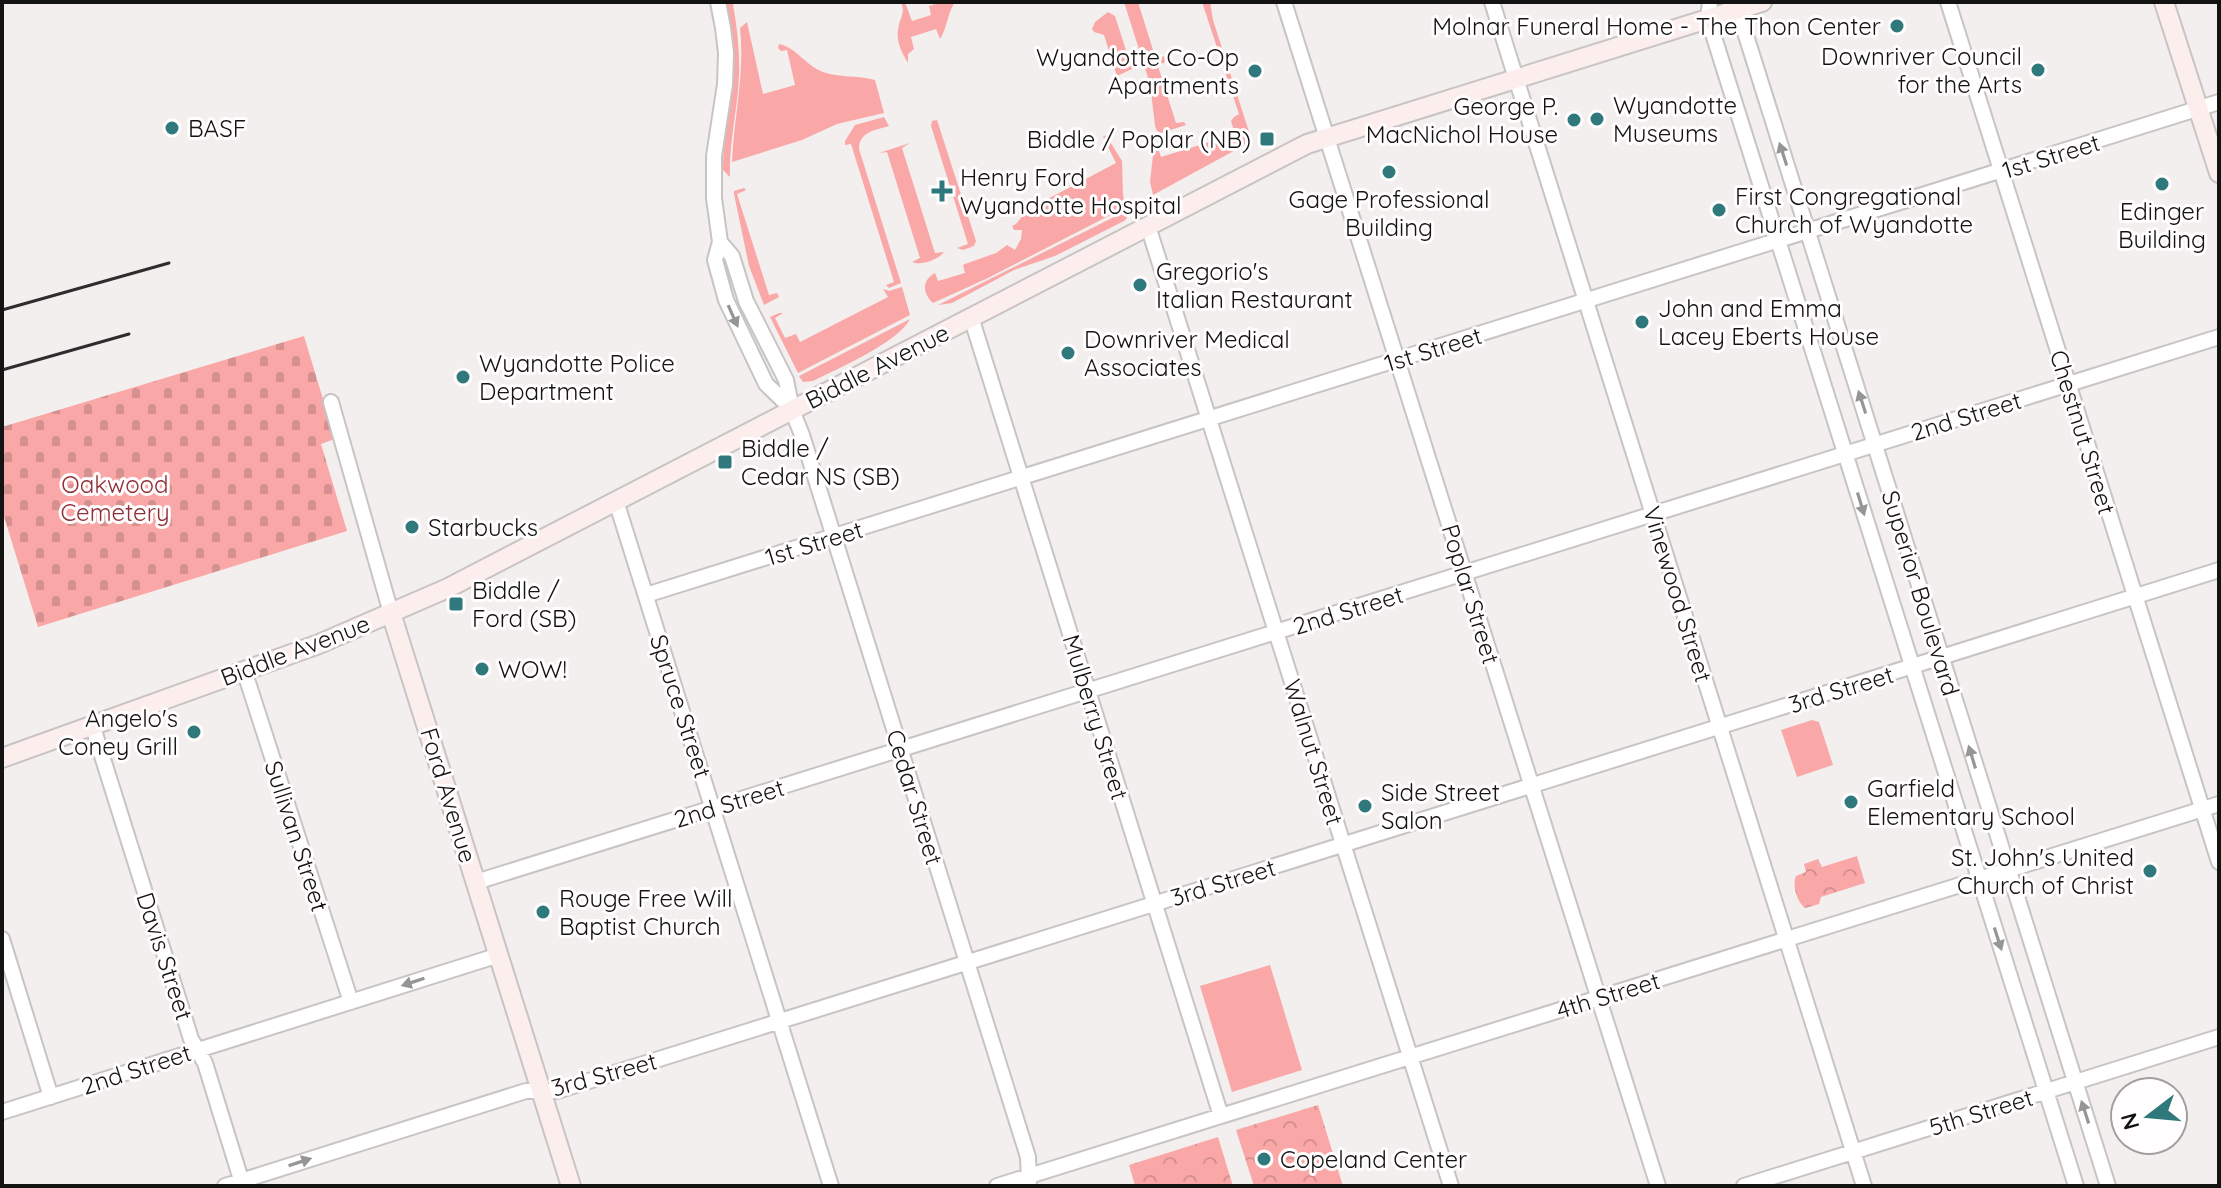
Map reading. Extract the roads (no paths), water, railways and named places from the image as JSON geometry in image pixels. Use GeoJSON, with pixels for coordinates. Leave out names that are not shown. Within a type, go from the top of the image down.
{"type":"FeatureCollection","features":[{"type":"Feature","properties":{"kind":"main road","name":"Biddle Avenue"},"geometry":{"type":"LineString","coordinates":[[2,758],[319,644],[448,588],[1307,144],[1516,79],[1709,10],[1762,2]]}},
{"type":"Feature","properties":{"kind":"main road"},"geometry":{"type":"LineString","coordinates":[[2164,2],[2219,173]]}},
{"type":"Feature","properties":{"kind":"main road","name":"Ford Avenue"},"geometry":{"type":"LineString","coordinates":[[391,613],[571,1186]]}},
{"type":"Feature","properties":{"kind":"street"},"geometry":{"type":"LineString","coordinates":[[718,2],[726,53],[725,84],[714,156],[713,179],[720,242],[715,260],[726,300],[766,384],[792,410]]}},
{"type":"Feature","properties":{"kind":"street","name":"Poplar Street"},"geometry":{"type":"LineString","coordinates":[[1284,2],[1658,1186]]}},
{"type":"Feature","properties":{"kind":"street","name":"Vinewood Street"},"geometry":{"type":"LineString","coordinates":[[1492,2],[1864,1186]]}},
{"type":"Feature","properties":{"kind":"street","name":"Chestnut Street"},"geometry":{"type":"LineString","coordinates":[[1948,2],[2219,862]]}},
{"type":"Feature","properties":{"kind":"street","name":"Superior Boulevard"},"geometry":{"type":"LineString","coordinates":[[1734,6],[2108,1186]]}},
{"type":"Feature","properties":{"kind":"street","name":"Superior Boulevard"},"geometry":{"type":"LineString","coordinates":[[1709,10],[1778,241],[2076,1186]]}},
{"type":"Feature","properties":{"kind":"street","name":"1st Street"},"geometry":{"type":"LineString","coordinates":[[646,595],[2219,102]]}},
{"type":"Feature","properties":{"kind":"street","name":"Walnut Street"},"geometry":{"type":"LineString","coordinates":[[1148,226],[1451,1186]]}},
{"type":"Feature","properties":{"kind":"street","name":"Mulberry Street"},"geometry":{"type":"LineString","coordinates":[[971,317],[1221,1116]]}},
{"type":"Feature","properties":{"kind":"street","name":"2nd Street"},"geometry":{"type":"LineString","coordinates":[[476,882],[2219,337]]}},
{"type":"Feature","properties":{"kind":"street","name":"Ford Avenue"},"geometry":{"type":"LineString","coordinates":[[331,402],[391,613]]}},
{"type":"Feature","properties":{"kind":"street","name":"Cedar Street"},"geometry":{"type":"LineString","coordinates":[[792,410],[1028,1157],[1029,1181]]}},
{"type":"Feature","properties":{"kind":"street","name":"Spruce Street"},"geometry":{"type":"LineString","coordinates":[[616,501],[831,1186]]}},
{"type":"Feature","properties":{"kind":"street","name":"3rd Street"},"geometry":{"type":"LineString","coordinates":[[225,1186],[243,1183],[526,1091],[560,1090],[2219,570]]}},
{"type":"Feature","properties":{"kind":"street","name":"Sullivan Street"},"geometry":{"type":"LineString","coordinates":[[244,670],[351,1002]]}},
{"type":"Feature","properties":{"kind":"street","name":"Davis Street"},"geometry":{"type":"LineString","coordinates":[[92,724],[181,1008],[205,1063],[243,1183]]}},
{"type":"Feature","properties":{"kind":"street","name":"4th Street"},"geometry":{"type":"LineString","coordinates":[[997,1186],[1029,1181],[1221,1116],[2219,804]]}},
{"type":"Feature","properties":{"kind":"street"},"geometry":{"type":"LineString","coordinates":[[2,939],[51,1097]]}},
{"type":"Feature","properties":{"kind":"street","name":"2nd Street"},"geometry":{"type":"LineString","coordinates":[[2,1112],[499,955]]}},
{"type":"Feature","properties":{"kind":"street","name":"5th Street"},"geometry":{"type":"LineString","coordinates":[[1744,1186],[2219,1037]]}},
{"type":"Feature","properties":{"kind":"railway"},"geometry":{"type":"LineString","coordinates":[[2,310],[169,263]]}},
{"type":"Feature","properties":{"kind":"railway"},"geometry":{"type":"LineString","coordinates":[[2,370],[129,334]]}},
{"type":"Feature","properties":{"kind":"place","name":"Molnar Funeral Home - The Thon Center"},"geometry":{"type":"Point","coordinates":[1897,26]}},
{"type":"Feature","properties":{"kind":"place","name":"Downriver Council for the Arts"},"geometry":{"type":"Point","coordinates":[2038,70]}},
{"type":"Feature","properties":{"kind":"place","name":"Wyandotte Co-Op Apartments"},"geometry":{"type":"Point","coordinates":[1255,71]}},
{"type":"Feature","properties":{"kind":"place","name":"Wyandotte Museums"},"geometry":{"type":"Point","coordinates":[1597,119]}},
{"type":"Feature","properties":{"kind":"place","name":"George P. MacNichol House"},"geometry":{"type":"Point","coordinates":[1574,120]}},
{"type":"Feature","properties":{"kind":"place","name":"BASF"},"geometry":{"type":"Point","coordinates":[172,128]}},
{"type":"Feature","properties":{"kind":"place","name":"Biddle / Poplar (NB)"},"geometry":{"type":"Point","coordinates":[1267,139]}},
{"type":"Feature","properties":{"kind":"place","name":"Gage Professional Building"},"geometry":{"type":"Point","coordinates":[1389,172]}},
{"type":"Feature","properties":{"kind":"place","name":"Edinger Building"},"geometry":{"type":"Point","coordinates":[2162,184]}},
{"type":"Feature","properties":{"kind":"place","name":"Henry Ford Wyandotte Hospital"},"geometry":{"type":"Point","coordinates":[942,191]}},
{"type":"Feature","properties":{"kind":"place","name":"First Congregational Church of Wyandotte"},"geometry":{"type":"Point","coordinates":[1719,210]}},
{"type":"Feature","properties":{"kind":"place","name":"Gregorio's Italian Restaurant"},"geometry":{"type":"Point","coordinates":[1140,285]}},
{"type":"Feature","properties":{"kind":"place","name":"John and Emma Lacey Eberts House"},"geometry":{"type":"Point","coordinates":[1642,322]}},
{"type":"Feature","properties":{"kind":"place","name":"Downriver Medical Associates"},"geometry":{"type":"Point","coordinates":[1068,353]}},
{"type":"Feature","properties":{"kind":"place","name":"Wyandotte Police Department"},"geometry":{"type":"Point","coordinates":[463,377]}},
{"type":"Feature","properties":{"kind":"place","name":"Biddle / Cedar NS (SB)"},"geometry":{"type":"Point","coordinates":[725,462]}},
{"type":"Feature","properties":{"kind":"place","name":"Starbucks"},"geometry":{"type":"Point","coordinates":[412,527]}},
{"type":"Feature","properties":{"kind":"place","name":"Biddle / Ford (SB)"},"geometry":{"type":"Point","coordinates":[456,604]}},
{"type":"Feature","properties":{"kind":"place","name":"WOW!"},"geometry":{"type":"Point","coordinates":[482,669]}},
{"type":"Feature","properties":{"kind":"place","name":"Angelo's Coney Grill"},"geometry":{"type":"Point","coordinates":[194,732]}},
{"type":"Feature","properties":{"kind":"place","name":"Garfield Elementary School"},"geometry":{"type":"Point","coordinates":[1851,802]}},
{"type":"Feature","properties":{"kind":"place","name":"Side Street Salon"},"geometry":{"type":"Point","coordinates":[1365,806]}},
{"type":"Feature","properties":{"kind":"place","name":"St. John's United Church of Christ"},"geometry":{"type":"Point","coordinates":[2150,871]}},
{"type":"Feature","properties":{"kind":"place","name":"Rouge Free Will Baptist Church"},"geometry":{"type":"Point","coordinates":[543,912]}},
{"type":"Feature","properties":{"kind":"place","name":"Copeland Center"},"geometry":{"type":"Point","coordinates":[1264,1159]}},
{"type":"Feature","properties":{"kind":"park label","name":"Oakwood Cemetery"},"geometry":{"type":"Point","coordinates":[115,498]}}]}
